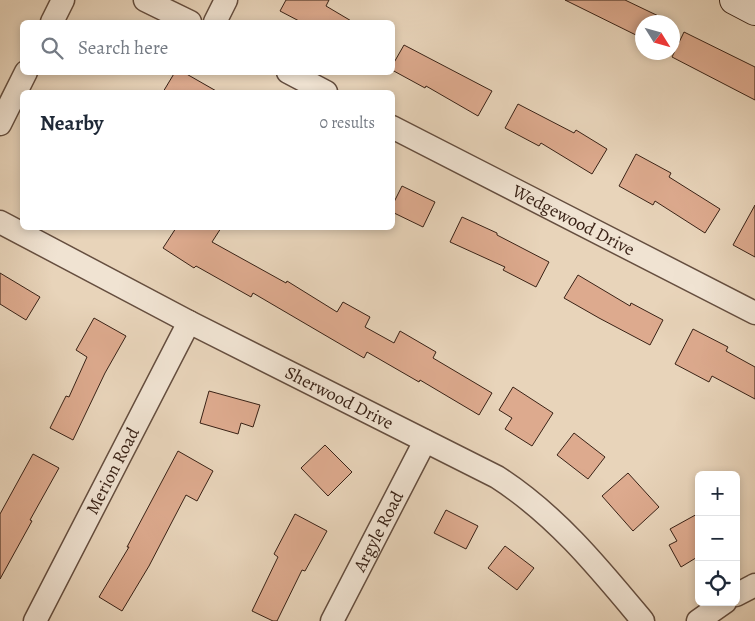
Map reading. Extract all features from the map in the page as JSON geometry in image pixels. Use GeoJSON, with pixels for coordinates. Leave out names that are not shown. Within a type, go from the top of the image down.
{"type":"FeatureCollection","features":[{"type":"Feature","properties":{"kind":"street"},"geometry":{"type":"LineString","coordinates":[[53,20],[64,0]]}},
{"type":"Feature","properties":{"kind":"street"},"geometry":{"type":"LineString","coordinates":[[145,0],[186,20]]}},
{"type":"Feature","properties":{"kind":"street"},"geometry":{"type":"LineString","coordinates":[[216,20],[226,0]]}},
{"type":"Feature","properties":{"kind":"street"},"geometry":{"type":"LineString","coordinates":[[734,0],[755,11]]}},
{"type":"Feature","properties":{"kind":"street"},"geometry":{"type":"LineString","coordinates":[[0,124],[24,75]]}},
{"type":"Feature","properties":{"kind":"street"},"geometry":{"type":"LineString","coordinates":[[294,75],[322,90]]}},
{"type":"Feature","properties":{"kind":"street","name":"Wedgewood Drive"},"geometry":{"type":"LineString","coordinates":[[395,129],[755,313]]}},
{"type":"Feature","properties":{"kind":"street","name":"Sherwood Drive"},"geometry":{"type":"LineString","coordinates":[[0,222],[189,322],[497,477],[533,502],[578,546],[643,621]]}},
{"type":"Feature","properties":{"kind":"street","name":"Merion Road"},"geometry":{"type":"LineString","coordinates":[[35,621],[189,322]]}},
{"type":"Feature","properties":{"kind":"street","name":"Argyle Road"},"geometry":{"type":"LineString","coordinates":[[332,621],[425,441]]}},
{"type":"Feature","properties":{"kind":"street"},"geometry":{"type":"LineString","coordinates":[[740,593],[755,584]]}},
{"type":"Feature","properties":{"kind":"street"},"geometry":{"type":"LineString","coordinates":[[698,621],[719,606]]}},
{"type":"Feature","properties":{"kind":"building"},"geometry":{"type":"Polygon","coordinates":[[[286,0],[329,0],[326,6],[350,20],[297,20],[280,11],[286,0]]]}},
{"type":"Feature","properties":{"kind":"building"},"geometry":{"type":"Polygon","coordinates":[[[565,0],[625,0],[656,15],[635,15],[635,35],[565,0]]]}},
{"type":"Feature","properties":{"kind":"building"},"geometry":{"type":"Polygon","coordinates":[[[684,32],[755,67],[755,100],[678,60],[680,60],[680,40],[684,32]]]}},
{"type":"Feature","properties":{"kind":"building"},"geometry":{"type":"Polygon","coordinates":[[[404,45],[492,91],[478,116],[426,86],[425,88],[395,72],[395,61],[404,45]]]}},
{"type":"Feature","properties":{"kind":"building"},"geometry":{"type":"Polygon","coordinates":[[[173,75],[188,75],[214,90],[164,90],[173,75]]]}},
{"type":"Feature","properties":{"kind":"building"},"geometry":{"type":"Polygon","coordinates":[[[518,104],[574,133],[576,130],[607,149],[592,174],[541,143],[539,146],[505,128],[518,104]]]}},
{"type":"Feature","properties":{"kind":"building"},"geometry":{"type":"Polygon","coordinates":[[[636,154],[671,173],[669,177],[720,209],[705,233],[655,201],[653,205],[619,186],[636,154]]]}},
{"type":"Feature","properties":{"kind":"building"},"geometry":{"type":"Polygon","coordinates":[[[402,186],[435,202],[423,227],[395,213],[395,200],[402,186]]]}},
{"type":"Feature","properties":{"kind":"building"},"geometry":{"type":"Polygon","coordinates":[[[755,205],[755,257],[733,245],[755,205]]]}},
{"type":"Feature","properties":{"kind":"building"},"geometry":{"type":"Polygon","coordinates":[[[462,217],[497,233],[497,235],[549,262],[536,287],[503,270],[505,267],[450,242],[462,217]]]}},
{"type":"Feature","properties":{"kind":"building"},"geometry":{"type":"Polygon","coordinates":[[[175,230],[220,230],[212,242],[286,283],[287,281],[337,312],[343,302],[370,317],[365,327],[394,343],[400,331],[436,352],[433,358],[492,393],[479,415],[420,380],[419,382],[367,352],[364,358],[253,293],[251,297],[196,266],[194,268],[163,248],[175,230]]]}},
{"type":"Feature","properties":{"kind":"building"},"geometry":{"type":"Polygon","coordinates":[[[0,273],[40,297],[26,320],[0,304],[0,273]]]}},
{"type":"Feature","properties":{"kind":"building"},"geometry":{"type":"Polygon","coordinates":[[[578,275],[630,306],[631,303],[663,320],[650,345],[564,298],[578,275]]]}},
{"type":"Feature","properties":{"kind":"building"},"geometry":{"type":"Polygon","coordinates":[[[94,318],[126,336],[105,373],[73,440],[50,428],[66,396],[69,397],[87,357],[76,350],[94,318]]]}},
{"type":"Feature","properties":{"kind":"building"},"geometry":{"type":"Polygon","coordinates":[[[693,329],[728,347],[726,351],[755,367],[755,399],[712,376],[709,382],[675,364],[693,329]]]}},
{"type":"Feature","properties":{"kind":"building"},"geometry":{"type":"Polygon","coordinates":[[[513,387],[553,413],[532,446],[505,429],[512,418],[499,410],[513,387]]]}},
{"type":"Feature","properties":{"kind":"building"},"geometry":{"type":"Polygon","coordinates":[[[209,391],[260,405],[253,427],[241,423],[238,434],[200,423],[209,391]]]}},
{"type":"Feature","properties":{"kind":"building"},"geometry":{"type":"Polygon","coordinates":[[[574,433],[605,457],[588,479],[557,455],[574,433]]]}},
{"type":"Feature","properties":{"kind":"building"},"geometry":{"type":"Polygon","coordinates":[[[325,445],[352,472],[328,496],[301,468],[325,445]]]}},
{"type":"Feature","properties":{"kind":"building"},"geometry":{"type":"Polygon","coordinates":[[[178,451],[213,471],[197,501],[186,495],[149,566],[122,611],[99,597],[129,547],[127,547],[178,451]]]}},
{"type":"Feature","properties":{"kind":"building"},"geometry":{"type":"Polygon","coordinates":[[[33,454],[59,468],[0,579],[0,514],[33,454]]]}},
{"type":"Feature","properties":{"kind":"building"},"geometry":{"type":"Polygon","coordinates":[[[628,473],[659,507],[633,531],[602,496],[628,473]]]}},
{"type":"Feature","properties":{"kind":"building"},"geometry":{"type":"Polygon","coordinates":[[[446,510],[478,526],[466,549],[434,533],[446,510]]]}},
{"type":"Feature","properties":{"kind":"building"},"geometry":{"type":"Polygon","coordinates":[[[295,514],[327,531],[305,571],[302,570],[277,621],[273,621],[252,611],[278,557],[274,554],[295,514]]]}},
{"type":"Feature","properties":{"kind":"building"},"geometry":{"type":"Polygon","coordinates":[[[695,515],[695,558],[681,567],[669,545],[677,541],[670,529],[695,515]]]}},
{"type":"Feature","properties":{"kind":"building"},"geometry":{"type":"Polygon","coordinates":[[[505,546],[534,568],[517,590],[488,568],[505,546]]]}}]}
